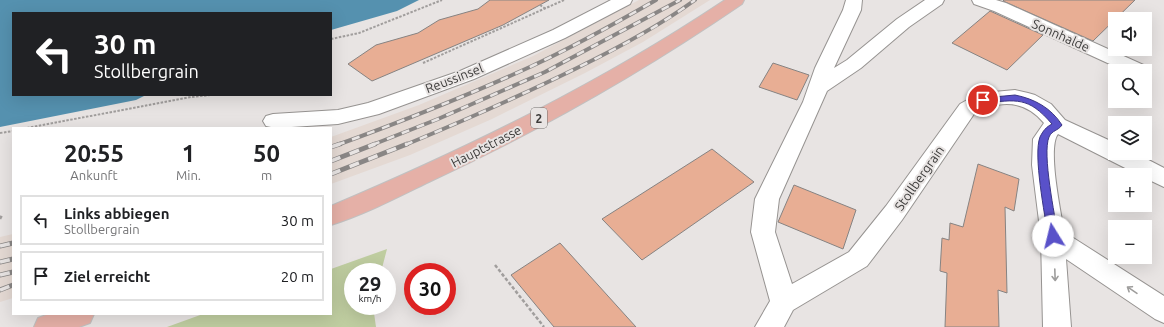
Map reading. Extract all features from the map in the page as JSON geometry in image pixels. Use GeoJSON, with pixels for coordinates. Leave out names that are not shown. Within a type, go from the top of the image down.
{"type":"FeatureCollection","features":[{"type":"Feature","properties":{"kind":"main road","name":"Hauptstrasse"},"geometry":{"type":"LineString","coordinates":[[332,216],[434,172],[507,136],[621,73],[708,20],[736,0]]}},
{"type":"Feature","properties":{"kind":"main road"},"geometry":{"type":"LineString","coordinates":[[48,327],[78,315]]}},
{"type":"Feature","properties":{"kind":"street","name":"Reussinsel"},"geometry":{"type":"LineString","coordinates":[[273,121],[338,117],[372,109],[474,72],[560,34],[624,0]]}},
{"type":"Feature","properties":{"kind":"street"},"geometry":{"type":"LineString","coordinates":[[784,302],[763,232],[767,200],[813,102],[825,68],[852,10],[854,0]]}},
{"type":"Feature","properties":{"kind":"street"},"geometry":{"type":"LineString","coordinates":[[818,88],[854,64],[903,23],[936,0]]}},
{"type":"Feature","properties":{"kind":"street","name":"Sonnhalde"},"geometry":{"type":"LineString","coordinates":[[980,0],[1000,7],[1126,64]]}},
{"type":"Feature","properties":{"kind":"street","name":"Stollbergrain"},"geometry":{"type":"LineString","coordinates":[[769,327],[784,302],[858,259],[894,213],[967,109],[983,100],[1015,98],[1028,100],[1044,109],[1058,125]]}},
{"type":"Feature","properties":{"kind":"street"},"geometry":{"type":"LineString","coordinates":[[1057,327],[1053,236],[1043,165],[1044,138],[1050,128],[1058,125],[1108,149]]}},
{"type":"Feature","properties":{"kind":"street"},"geometry":{"type":"LineString","coordinates":[[1129,160],[1164,178]]}},
{"type":"Feature","properties":{"kind":"street"},"geometry":{"type":"LineString","coordinates":[[1053,236],[1164,311]]}},
{"type":"Feature","properties":{"kind":"street"},"geometry":{"type":"LineString","coordinates":[[81,315],[81,327]]}},
{"type":"Feature","properties":{"kind":"path"},"geometry":{"type":"LineString","coordinates":[[332,39],[366,30],[442,0]]}},
{"type":"Feature","properties":{"kind":"path"},"geometry":{"type":"LineString","coordinates":[[420,60],[423,64],[547,10],[564,0]]}},
{"type":"Feature","properties":{"kind":"path"},"geometry":{"type":"LineString","coordinates":[[540,5],[547,10]]}},
{"type":"Feature","properties":{"kind":"path"},"geometry":{"type":"LineString","coordinates":[[32,127],[183,98],[202,96]]}},
{"type":"Feature","properties":{"kind":"path"},"geometry":{"type":"LineString","coordinates":[[0,133],[12,131]]}},
{"type":"Feature","properties":{"kind":"path"},"geometry":{"type":"LineString","coordinates":[[0,219],[2,215]]}},
{"type":"Feature","properties":{"kind":"path"},"geometry":{"type":"LineString","coordinates":[[495,265],[544,327]]}},
{"type":"Feature","properties":{"kind":"shaded area"},"geometry":{"type":"Polygon","coordinates":[[[639,0],[710,0],[643,42],[585,73],[492,119],[410,155],[332,184],[332,137],[419,105],[533,56],[639,0]]]}},
{"type":"Feature","properties":{"kind":"shaded area"},"geometry":{"type":"Polygon","coordinates":[[[12,234],[12,298],[0,302],[0,237],[12,234]]]}},
{"type":"Feature","properties":{"kind":"green space"},"geometry":{"type":"Polygon","coordinates":[[[387,249],[383,263],[348,263],[387,249]]]}},
{"type":"Feature","properties":{"kind":"green space"},"geometry":{"type":"Polygon","coordinates":[[[344,264],[344,315],[374,315],[376,327],[167,327],[200,315],[332,315],[332,269],[344,264]]]}},
{"type":"Feature","properties":{"kind":"water"},"geometry":{"type":"Polygon","coordinates":[[[0,0],[419,0],[397,11],[332,30],[332,12],[12,12],[12,96],[144,96],[136,100],[0,127],[0,0]]]}},
{"type":"Feature","properties":{"kind":"building"},"geometry":{"type":"Polygon","coordinates":[[[490,0],[549,0],[503,25],[372,81],[348,64],[376,45],[418,33],[439,20],[478,9],[490,0]]]}},
{"type":"Feature","properties":{"kind":"building"},"geometry":{"type":"Polygon","coordinates":[[[1135,0],[1123,12],[1108,12],[1108,26],[1093,41],[1003,1],[1135,0]]]}},
{"type":"Feature","properties":{"kind":"building"},"geometry":{"type":"Polygon","coordinates":[[[990,11],[1043,35],[1007,70],[952,43],[990,11]]]}},
{"type":"Feature","properties":{"kind":"building"},"geometry":{"type":"Polygon","coordinates":[[[773,63],[809,75],[797,100],[759,87],[773,63]]]}},
{"type":"Feature","properties":{"kind":"building"},"geometry":{"type":"Polygon","coordinates":[[[712,149],[754,182],[642,260],[602,219],[712,149]]]}},
{"type":"Feature","properties":{"kind":"building"},"geometry":{"type":"Polygon","coordinates":[[[978,164],[1019,179],[1014,211],[1005,207],[1007,293],[998,290],[999,327],[945,327],[947,273],[940,271],[942,238],[949,240],[950,223],[963,227],[978,164]]]}},
{"type":"Feature","properties":{"kind":"building"},"geometry":{"type":"Polygon","coordinates":[[[794,185],[856,210],[843,249],[778,222],[794,185]]]}},
{"type":"Feature","properties":{"kind":"building"},"geometry":{"type":"Polygon","coordinates":[[[560,243],[636,327],[554,327],[511,275],[560,243]]]}},
{"type":"Feature","properties":{"kind":"railway"},"geometry":{"type":"LineString","coordinates":[[337,145],[436,107],[532,66],[595,34],[656,0]]}},
{"type":"Feature","properties":{"kind":"railway"},"geometry":{"type":"LineString","coordinates":[[372,145],[438,119],[545,72],[680,0]]}},
{"type":"Feature","properties":{"kind":"railway"},"geometry":{"type":"LineString","coordinates":[[405,145],[513,98],[623,45],[695,0]]}},
{"type":"Feature","properties":{"kind":"railway"},"geometry":{"type":"LineString","coordinates":[[332,161],[375,144]]}},
{"type":"Feature","properties":{"kind":"railway"},"geometry":{"type":"LineString","coordinates":[[332,174],[407,144]]}},
{"type":"Feature","properties":{"kind":"railway"},"geometry":{"type":"LineString","coordinates":[[332,147],[337,145]]}},
{"type":"Feature","properties":{"kind":"railway"},"geometry":{"type":"LineString","coordinates":[[0,246],[12,243]]}},
{"type":"Feature","properties":{"kind":"railway"},"geometry":{"type":"LineString","coordinates":[[0,262],[12,259]]}},
{"type":"Feature","properties":{"kind":"railway"},"geometry":{"type":"LineString","coordinates":[[0,275],[12,272]]}},
{"type":"Feature","properties":{"kind":"railway"},"geometry":{"type":"LineString","coordinates":[[0,290],[12,285]]}},
{"type":"Feature","properties":{"kind":"route"},"geometry":{"type":"LineString","coordinates":[[983,100],[1015,98],[1028,100],[1044,109],[1058,125],[1050,128],[1044,138],[1043,165],[1053,236]]}}]}
